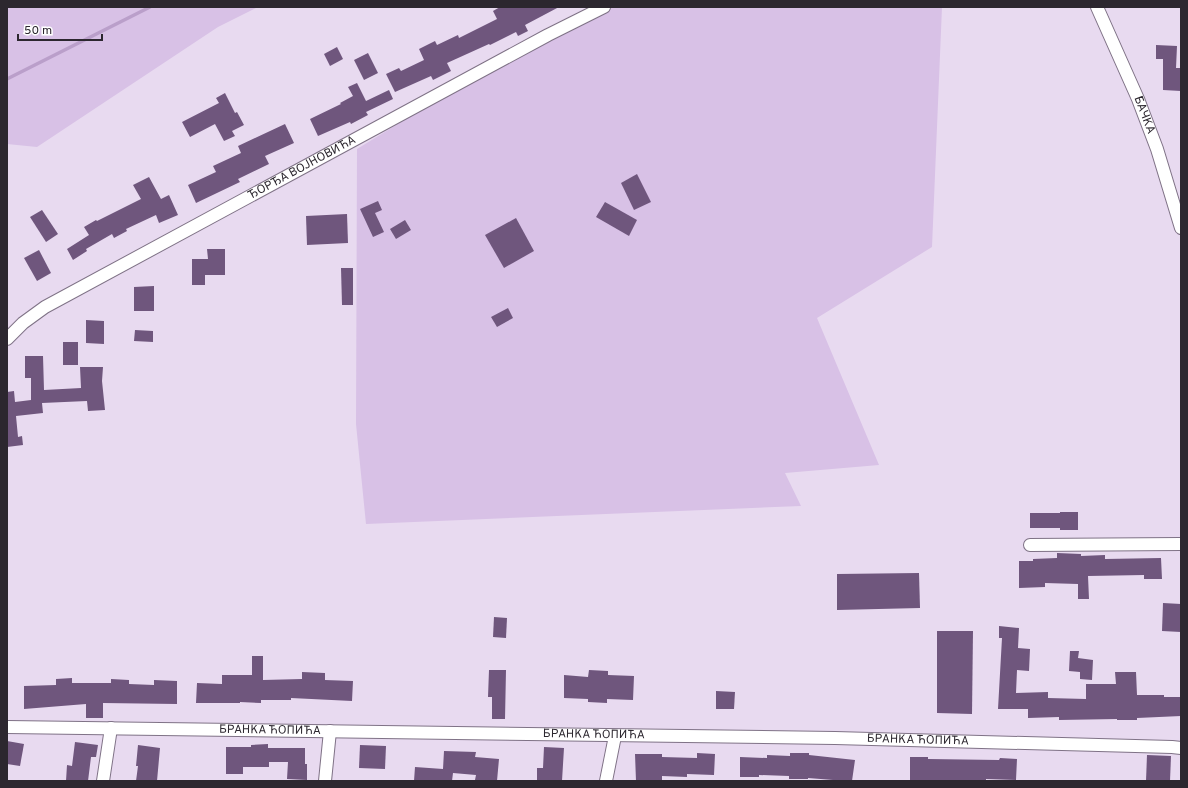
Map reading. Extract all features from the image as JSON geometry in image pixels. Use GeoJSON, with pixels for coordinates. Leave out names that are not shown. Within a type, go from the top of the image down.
{"type":"FeatureCollection","features":[{"type":"Feature","properties":{"kind":"street","name":"ЂОРЂА ВОЈНОВИЋА"},"geometry":{"type":"LineString","coordinates":[[7,339],[23,323],[45,307],[548,35],[604,7]]}},
{"type":"Feature","properties":{"kind":"street","name":"БАЧКА"},"geometry":{"type":"LineString","coordinates":[[1097,7],[1157,149],[1181,228]]}},
{"type":"Feature","properties":{"kind":"street"},"geometry":{"type":"LineString","coordinates":[[1030,545],[1181,544]]}},
{"type":"Feature","properties":{"kind":"street","name":"БРАНКА ЋОПИЋА"},"geometry":{"type":"LineString","coordinates":[[7,727],[835,738],[1181,748]]}},
{"type":"Feature","properties":{"kind":"street"},"geometry":{"type":"LineString","coordinates":[[103,781],[111,728]]}},
{"type":"Feature","properties":{"kind":"street"},"geometry":{"type":"LineString","coordinates":[[325,781],[330,731]]}},
{"type":"Feature","properties":{"kind":"street"},"geometry":{"type":"LineString","coordinates":[[606,781],[615,736]]}},
{"type":"Feature","properties":{"kind":"shaded area"},"geometry":{"type":"Polygon","coordinates":[[[7,7],[258,7],[218,27],[37,147],[7,144],[7,7]]]}},
{"type":"Feature","properties":{"kind":"shaded area"},"geometry":{"type":"Polygon","coordinates":[[[607,7],[942,7],[932,247],[817,318],[879,465],[785,473],[801,506],[366,524],[356,424],[357,149],[523,47],[607,7]]]}},
{"type":"Feature","properties":{"kind":"building"},"geometry":{"type":"Polygon","coordinates":[[[500,7],[559,7],[525,25],[528,31],[518,36],[516,32],[490,45],[489,44],[447,63],[451,71],[433,80],[431,76],[395,92],[386,74],[399,68],[401,71],[424,60],[419,49],[435,41],[437,45],[458,35],[459,38],[497,19],[493,11],[500,7]]]}},
{"type":"Feature","properties":{"kind":"building"},"geometry":{"type":"Polygon","coordinates":[[[1156,45],[1177,46],[1176,68],[1181,68],[1181,91],[1163,90],[1163,59],[1156,59],[1156,45]]]}},
{"type":"Feature","properties":{"kind":"building"},"geometry":{"type":"Polygon","coordinates":[[[337,47],[343,59],[330,66],[324,54],[337,47]]]}},
{"type":"Feature","properties":{"kind":"building"},"geometry":{"type":"Polygon","coordinates":[[[368,53],[378,73],[364,80],[354,60],[368,53]]]}},
{"type":"Feature","properties":{"kind":"building"},"geometry":{"type":"Polygon","coordinates":[[[357,83],[366,101],[389,90],[393,99],[366,112],[368,115],[351,124],[350,122],[318,136],[310,119],[341,104],[340,103],[353,96],[348,87],[357,83]]]}},
{"type":"Feature","properties":{"kind":"building"},"geometry":{"type":"Polygon","coordinates":[[[225,93],[235,113],[237,112],[244,125],[232,131],[235,136],[224,141],[215,124],[190,137],[182,122],[219,103],[216,98],[225,93]]]}},
{"type":"Feature","properties":{"kind":"building"},"geometry":{"type":"Polygon","coordinates":[[[285,124],[294,143],[265,156],[269,164],[238,179],[240,182],[196,203],[188,185],[216,172],[213,166],[241,153],[238,146],[285,124]]]}},
{"type":"Feature","properties":{"kind":"building"},"geometry":{"type":"Polygon","coordinates":[[[637,174],[651,202],[634,210],[621,183],[637,174]]]}},
{"type":"Feature","properties":{"kind":"building"},"geometry":{"type":"Polygon","coordinates":[[[149,177],[161,199],[169,195],[178,215],[159,223],[156,215],[126,229],[127,231],[114,238],[112,234],[86,249],[87,251],[73,260],[67,249],[89,235],[84,227],[141,199],[133,185],[149,177]]]}},
{"type":"Feature","properties":{"kind":"building"},"geometry":{"type":"Polygon","coordinates":[[[378,201],[382,210],[375,213],[384,232],[373,237],[360,209],[378,201]]]}},
{"type":"Feature","properties":{"kind":"building"},"geometry":{"type":"Polygon","coordinates":[[[605,202],[637,220],[629,236],[596,217],[605,202]]]}},
{"type":"Feature","properties":{"kind":"building"},"geometry":{"type":"Polygon","coordinates":[[[42,210],[58,234],[46,242],[30,217],[42,210]]]}},
{"type":"Feature","properties":{"kind":"building"},"geometry":{"type":"Polygon","coordinates":[[[347,214],[348,243],[307,245],[306,216],[347,214]]]}},
{"type":"Feature","properties":{"kind":"building"},"geometry":{"type":"Polygon","coordinates":[[[516,218],[534,251],[504,268],[485,235],[516,218]]]}},
{"type":"Feature","properties":{"kind":"building"},"geometry":{"type":"Polygon","coordinates":[[[405,220],[411,230],[396,239],[390,229],[405,220]]]}},
{"type":"Feature","properties":{"kind":"building"},"geometry":{"type":"Polygon","coordinates":[[[207,249],[225,249],[225,275],[205,275],[205,285],[192,285],[192,259],[208,259],[207,249]]]}},
{"type":"Feature","properties":{"kind":"building"},"geometry":{"type":"Polygon","coordinates":[[[39,250],[51,273],[37,281],[24,258],[39,250]]]}},
{"type":"Feature","properties":{"kind":"building"},"geometry":{"type":"Polygon","coordinates":[[[341,268],[353,268],[353,305],[342,305],[341,268]]]}},
{"type":"Feature","properties":{"kind":"building"},"geometry":{"type":"Polygon","coordinates":[[[154,286],[154,311],[134,311],[134,287],[154,286]]]}},
{"type":"Feature","properties":{"kind":"building"},"geometry":{"type":"Polygon","coordinates":[[[508,308],[513,318],[497,327],[491,317],[508,308]]]}},
{"type":"Feature","properties":{"kind":"building"},"geometry":{"type":"Polygon","coordinates":[[[86,320],[104,321],[104,344],[86,343],[86,320]]]}},
{"type":"Feature","properties":{"kind":"building"},"geometry":{"type":"Polygon","coordinates":[[[135,330],[153,331],[153,342],[134,341],[135,330]]]}},
{"type":"Feature","properties":{"kind":"building"},"geometry":{"type":"Polygon","coordinates":[[[63,342],[78,342],[78,365],[63,365],[63,342]]]}},
{"type":"Feature","properties":{"kind":"building"},"geometry":{"type":"Polygon","coordinates":[[[25,356],[43,356],[44,390],[81,388],[80,367],[103,367],[102,381],[105,410],[88,411],[87,401],[42,403],[43,413],[16,416],[18,437],[22,436],[23,445],[7,447],[7,392],[14,391],[15,402],[31,400],[31,378],[25,378],[25,356]]]}},
{"type":"Feature","properties":{"kind":"building"},"geometry":{"type":"Polygon","coordinates":[[[1078,512],[1078,530],[1060,530],[1060,528],[1030,528],[1030,513],[1078,512]]]}},
{"type":"Feature","properties":{"kind":"building"},"geometry":{"type":"Polygon","coordinates":[[[1057,553],[1081,554],[1081,556],[1105,555],[1105,559],[1161,558],[1162,579],[1144,579],[1144,575],[1088,576],[1089,599],[1078,599],[1078,584],[1045,583],[1045,587],[1019,588],[1019,561],[1057,558],[1057,553]]]}},
{"type":"Feature","properties":{"kind":"building"},"geometry":{"type":"Polygon","coordinates":[[[919,573],[920,608],[837,610],[837,574],[919,573]]]}},
{"type":"Feature","properties":{"kind":"building"},"geometry":{"type":"Polygon","coordinates":[[[1163,603],[1181,604],[1181,632],[1162,631],[1163,603]]]}},
{"type":"Feature","properties":{"kind":"building"},"geometry":{"type":"Polygon","coordinates":[[[494,617],[507,618],[506,638],[493,637],[494,617]]]}},
{"type":"Feature","properties":{"kind":"building"},"geometry":{"type":"Polygon","coordinates":[[[999,626],[1019,628],[1018,648],[1030,649],[1029,671],[1017,670],[1016,693],[1048,692],[1048,698],[1086,699],[1086,684],[1116,684],[1115,672],[1136,672],[1137,695],[1164,695],[1164,697],[1181,697],[1181,716],[1137,718],[1137,720],[1059,720],[1059,717],[1028,718],[1028,709],[998,709],[1002,638],[999,638],[999,626]]]}},
{"type":"Feature","properties":{"kind":"building"},"geometry":{"type":"Polygon","coordinates":[[[937,631],[973,631],[972,714],[937,713],[937,631]]]}},
{"type":"Feature","properties":{"kind":"building"},"geometry":{"type":"Polygon","coordinates":[[[1070,651],[1079,651],[1078,658],[1093,660],[1092,680],[1080,679],[1080,672],[1069,671],[1070,651]]]}},
{"type":"Feature","properties":{"kind":"building"},"geometry":{"type":"Polygon","coordinates":[[[252,656],[263,656],[263,680],[302,679],[302,672],[325,673],[325,680],[353,681],[352,701],[291,698],[291,700],[261,700],[261,703],[196,703],[197,683],[222,684],[222,675],[252,675],[252,656]]]}},
{"type":"Feature","properties":{"kind":"building"},"geometry":{"type":"Polygon","coordinates":[[[489,670],[506,670],[505,719],[492,719],[492,697],[488,697],[489,670]]]}},
{"type":"Feature","properties":{"kind":"building"},"geometry":{"type":"Polygon","coordinates":[[[589,670],[608,671],[608,675],[634,676],[633,700],[607,699],[607,703],[588,702],[588,699],[564,698],[564,675],[588,677],[589,670]]]}},
{"type":"Feature","properties":{"kind":"building"},"geometry":{"type":"Polygon","coordinates":[[[72,678],[72,683],[111,683],[111,679],[129,680],[129,684],[154,685],[154,680],[177,681],[177,704],[103,703],[103,718],[86,718],[86,704],[24,709],[24,686],[56,685],[56,679],[72,678]]]}},
{"type":"Feature","properties":{"kind":"building"},"geometry":{"type":"Polygon","coordinates":[[[716,691],[735,692],[734,709],[716,709],[716,691]]]}},
{"type":"Feature","properties":{"kind":"building"},"geometry":{"type":"Polygon","coordinates":[[[7,741],[24,744],[20,766],[7,764],[7,741]]]}},
{"type":"Feature","properties":{"kind":"building"},"geometry":{"type":"Polygon","coordinates":[[[75,742],[98,745],[96,757],[91,757],[88,781],[66,781],[67,765],[72,766],[75,742]]]}},
{"type":"Feature","properties":{"kind":"building"},"geometry":{"type":"Polygon","coordinates":[[[268,744],[268,748],[305,748],[307,780],[287,779],[288,762],[269,762],[269,767],[243,767],[243,774],[226,774],[226,747],[251,747],[251,745],[268,744]]]}},
{"type":"Feature","properties":{"kind":"building"},"geometry":{"type":"Polygon","coordinates":[[[138,745],[160,748],[157,781],[136,781],[138,745]]]}},
{"type":"Feature","properties":{"kind":"building"},"geometry":{"type":"Polygon","coordinates":[[[360,745],[386,746],[385,769],[359,768],[360,745]]]}},
{"type":"Feature","properties":{"kind":"building"},"geometry":{"type":"Polygon","coordinates":[[[544,747],[564,748],[562,781],[537,781],[537,768],[543,768],[544,747]]]}},
{"type":"Feature","properties":{"kind":"building"},"geometry":{"type":"Polygon","coordinates":[[[444,751],[476,752],[475,757],[499,759],[497,781],[475,780],[476,775],[453,773],[452,781],[414,781],[415,767],[443,769],[444,751]]]}},
{"type":"Feature","properties":{"kind":"building"},"geometry":{"type":"Polygon","coordinates":[[[697,753],[715,754],[714,775],[687,774],[687,777],[662,776],[662,781],[636,781],[635,754],[662,754],[662,757],[697,758],[697,753]]]}},
{"type":"Feature","properties":{"kind":"building"},"geometry":{"type":"Polygon","coordinates":[[[790,753],[809,753],[809,755],[855,760],[852,781],[833,781],[808,778],[789,779],[789,776],[759,775],[759,777],[740,777],[740,757],[767,758],[767,755],[790,756],[790,753]]]}},
{"type":"Feature","properties":{"kind":"building"},"geometry":{"type":"Polygon","coordinates":[[[1147,755],[1171,756],[1170,781],[1146,781],[1147,755]]]}},
{"type":"Feature","properties":{"kind":"building"},"geometry":{"type":"Polygon","coordinates":[[[910,757],[928,757],[928,759],[1017,759],[1016,780],[986,779],[910,781],[910,757]]]}},
{"type":"Feature","properties":{"kind":"waterway"},"geometry":{"type":"LineString","coordinates":[[7,79],[150,7]]}}]}
